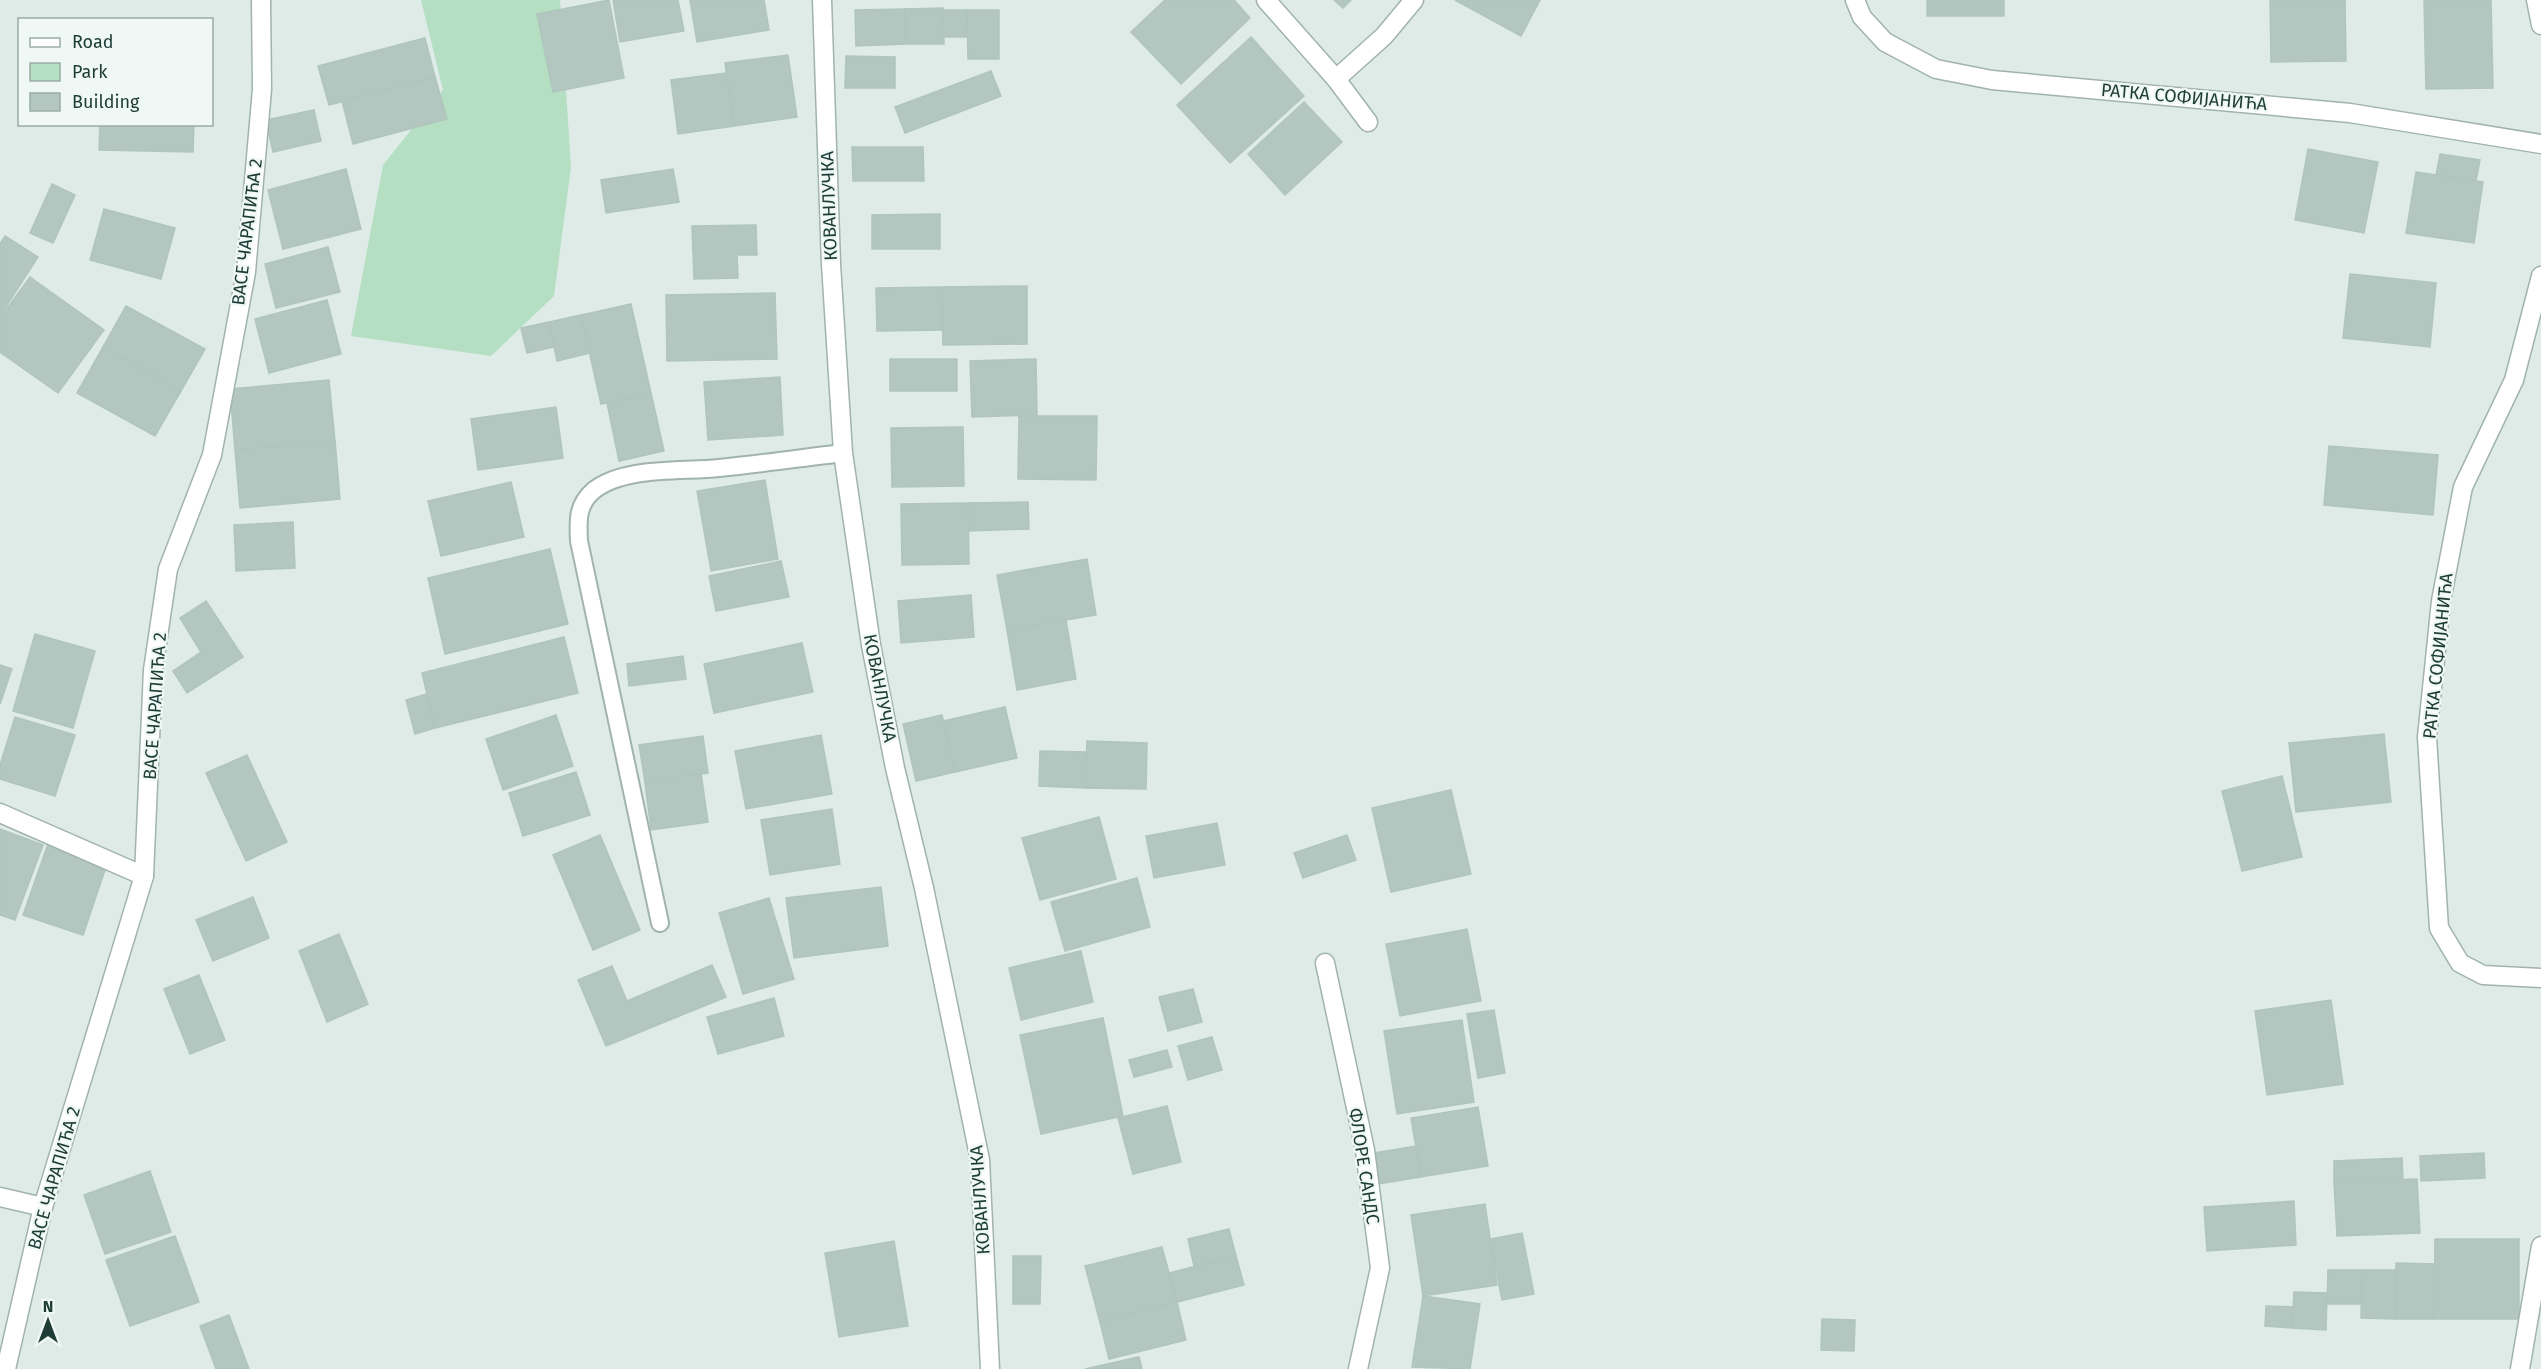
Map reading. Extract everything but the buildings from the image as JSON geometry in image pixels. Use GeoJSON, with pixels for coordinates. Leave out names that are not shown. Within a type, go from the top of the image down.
{"type":"FeatureCollection","features":[{"type":"Feature","properties":{"kind":"street","name":"ВАСЕ ЧАРАПИЋА 2"},"geometry":{"type":"LineString","coordinates":[[6,1369],[43,1207],[144,876],[153,670],[168,569],[212,455],[246,272],[262,89],[261,0]]}},
{"type":"Feature","properties":{"kind":"street","name":"КОВАНЛУЧКА"},"geometry":{"type":"LineString","coordinates":[[822,0],[831,264],[843,453],[871,645],[895,768],[924,888],[980,1160],[990,1369]]}},
{"type":"Feature","properties":{"kind":"street"},"geometry":{"type":"LineString","coordinates":[[1266,0],[1336,79],[1368,122]]}},
{"type":"Feature","properties":{"kind":"street"},"geometry":{"type":"LineString","coordinates":[[1336,79],[1384,36],[1413,0]]}},
{"type":"Feature","properties":{"kind":"street","name":"РАТКА СОФИЈАНИЋА"},"geometry":{"type":"LineString","coordinates":[[1855,0],[1862,17],[1885,42],[1936,69],[1992,80],[2350,113],[2541,144]]}},
{"type":"Feature","properties":{"kind":"street"},"geometry":{"type":"LineString","coordinates":[[2536,0],[2541,25]]}},
{"type":"Feature","properties":{"kind":"street","name":"РАТКА СОФИЈАНИЋА"},"geometry":{"type":"LineString","coordinates":[[2541,276],[2514,380],[2463,488],[2441,601],[2427,737],[2439,928],[2460,963],[2483,975],[2541,978]]}},
{"type":"Feature","properties":{"kind":"street"},"geometry":{"type":"LineString","coordinates":[[0,813],[144,876]]}},
{"type":"Feature","properties":{"kind":"street","name":"ФЛОРЕ САНДС"},"geometry":{"type":"LineString","coordinates":[[1325,963],[1365,1150],[1380,1268],[1358,1369]]}},
{"type":"Feature","properties":{"kind":"street"},"geometry":{"type":"LineString","coordinates":[[0,1197],[43,1207]]}},
{"type":"Feature","properties":{"kind":"street"},"geometry":{"type":"LineString","coordinates":[[2520,1369],[2541,1246]]}},
{"type":"Feature","properties":{"kind":"lane"},"geometry":{"type":"LineString","coordinates":[[660,923],[579,541],[578,518],[582,504],[593,491],[608,481],[632,475],[843,453]]}},
{"type":"Feature","properties":{"kind":"green space"},"geometry":{"type":"Polygon","coordinates":[[[421,0],[560,0],[571,167],[554,296],[491,356],[351,336],[383,165],[443,90],[421,0]]]}}]}
